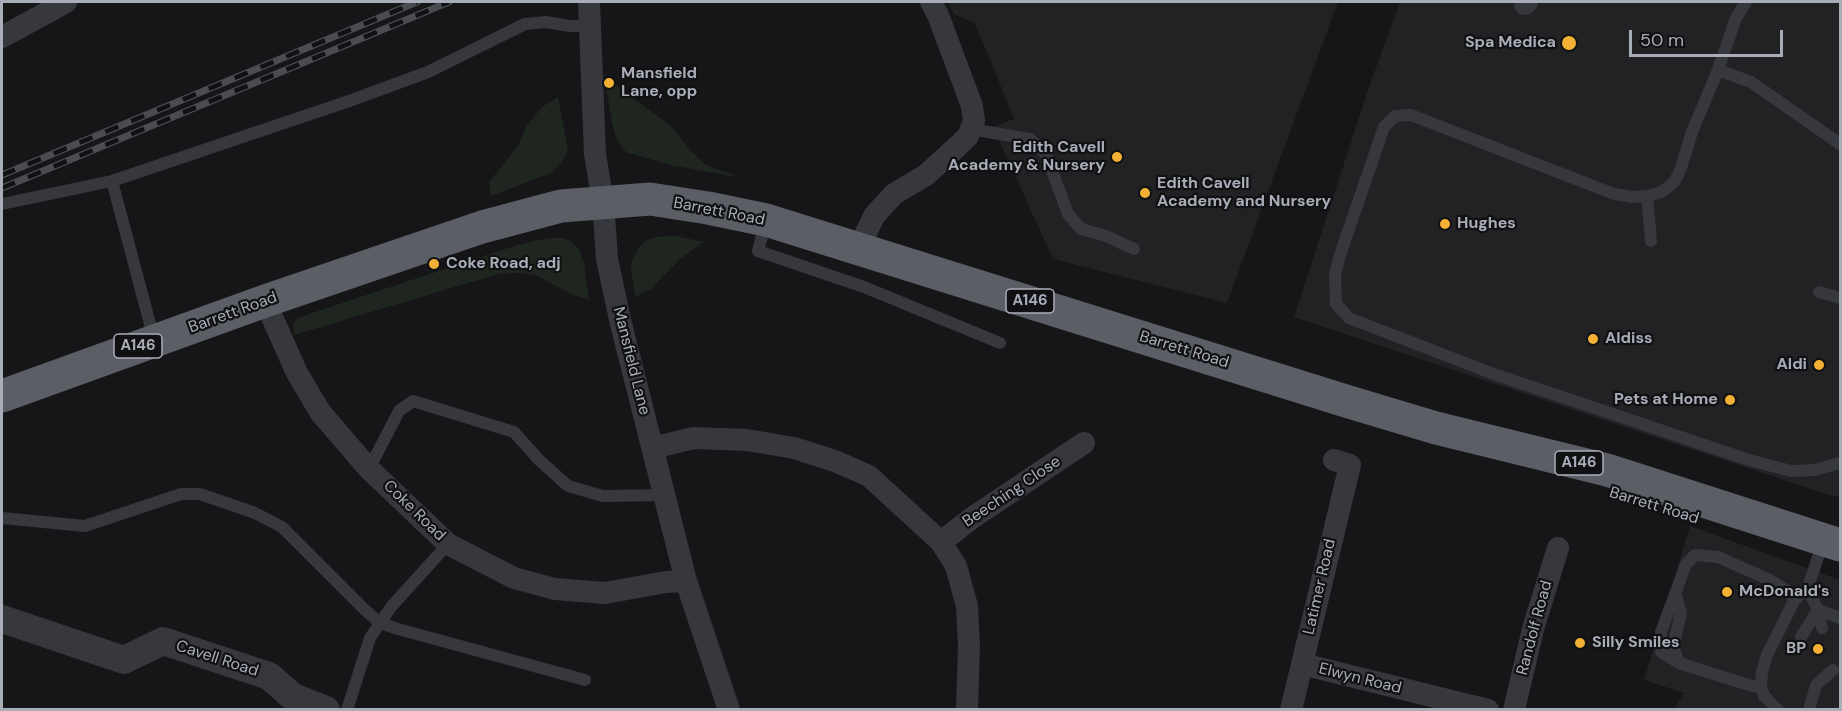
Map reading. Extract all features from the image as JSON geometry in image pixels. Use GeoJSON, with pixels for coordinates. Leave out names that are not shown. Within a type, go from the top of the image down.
{"type":"FeatureCollection","features":[{"type":"Feature","properties":{"kind":"highway","name":"Barrett Road"},"geometry":{"type":"LineString","coordinates":[[2,396],[265,301],[482,228],[561,206],[650,199],[766,220],[1436,428],[1607,470],[1827,563]]}},
{"type":"Feature","properties":{"kind":"street"},"geometry":{"type":"LineString","coordinates":[[3,32],[66,2]]}},
{"type":"Feature","properties":{"kind":"street","name":"Mansfield Lane"},"geometry":{"type":"LineString","coordinates":[[589,2],[595,154],[603,202],[606,253],[616,304],[686,581],[729,710]]}},
{"type":"Feature","properties":{"kind":"street"},"geometry":{"type":"LineString","coordinates":[[859,248],[874,216],[894,194],[926,175],[959,145],[968,136],[974,121],[972,106],[931,2]]}},
{"type":"Feature","properties":{"kind":"street","name":"Coke Road"},"geometry":{"type":"LineString","coordinates":[[265,301],[296,371],[321,412],[369,469],[448,544],[514,578],[555,589],[605,593],[666,582],[686,581]]}},
{"type":"Feature","properties":{"kind":"street"},"geometry":{"type":"LineString","coordinates":[[653,448],[693,438],[747,440],[794,448],[835,461],[869,476],[941,542],[956,566],[967,606],[969,646],[967,710]]}},
{"type":"Feature","properties":{"kind":"street","name":"Beeching Close"},"geometry":{"type":"LineString","coordinates":[[941,542],[972,518],[1084,443]]}},
{"type":"Feature","properties":{"kind":"street","name":"Latimer Road"},"geometry":{"type":"LineString","coordinates":[[1291,710],[1351,465]]}},
{"type":"Feature","properties":{"kind":"street","name":"Randolf Road"},"geometry":{"type":"LineString","coordinates":[[1514,710],[1533,629],[1558,548]]}},
{"type":"Feature","properties":{"kind":"street","name":"Cavell Road"},"geometry":{"type":"LineString","coordinates":[[2,619],[124,660],[163,641],[269,676],[292,697],[326,710]]}},
{"type":"Feature","properties":{"kind":"street","name":"Elwyn Road"},"geometry":{"type":"LineString","coordinates":[[1302,664],[1488,710]]}},
{"type":"Feature","properties":{"kind":"lane"},"geometry":{"type":"LineString","coordinates":[[1746,2],[1736,18],[1675,181],[1662,192],[1633,197],[1614,194],[1412,116],[1395,116],[1384,127],[1340,255],[1335,275],[1336,304],[1349,318],[1491,373],[1749,460],[1791,471],[1815,470],[1840,463]]}},
{"type":"Feature","properties":{"kind":"lane"},"geometry":{"type":"LineString","coordinates":[[2,204],[112,181],[352,100],[428,72],[525,24],[546,22],[570,26],[590,26]]}},
{"type":"Feature","properties":{"kind":"lane"},"geometry":{"type":"LineString","coordinates":[[1718,70],[1751,82],[1840,144]]}},
{"type":"Feature","properties":{"kind":"lane"},"geometry":{"type":"LineString","coordinates":[[970,129],[1030,139],[1046,154],[1068,214],[1081,229],[1106,236],[1134,249]]}},
{"type":"Feature","properties":{"kind":"lane"},"geometry":{"type":"LineString","coordinates":[[112,181],[154,341]]}},
{"type":"Feature","properties":{"kind":"lane"},"geometry":{"type":"LineString","coordinates":[[1647,196],[1651,240]]}},
{"type":"Feature","properties":{"kind":"lane"},"geometry":{"type":"LineString","coordinates":[[766,220],[758,251],[864,287],[1000,343]]}},
{"type":"Feature","properties":{"kind":"lane"},"geometry":{"type":"LineString","coordinates":[[1819,292],[1840,298]]}},
{"type":"Feature","properties":{"kind":"lane"},"geometry":{"type":"LineString","coordinates":[[369,469],[399,411],[413,401],[514,432],[539,460],[568,486],[603,496],[664,495]]}},
{"type":"Feature","properties":{"kind":"lane"},"geometry":{"type":"LineString","coordinates":[[2,518],[85,526],[182,494],[200,494],[255,513],[282,527],[380,623],[585,680]]}},
{"type":"Feature","properties":{"kind":"lane"},"geometry":{"type":"LineString","coordinates":[[347,710],[370,638],[391,607],[448,544]]}},
{"type":"Feature","properties":{"kind":"lane"},"geometry":{"type":"LineString","coordinates":[[1761,687],[1678,663],[1661,652],[1661,632],[1686,564],[1695,555],[1718,557],[1770,580],[1788,591],[1794,601]]}},
{"type":"Feature","properties":{"kind":"lane"},"geometry":{"type":"LineString","coordinates":[[1778,710],[1764,696],[1761,687],[1767,655],[1794,601],[1827,563]]}},
{"type":"Feature","properties":{"kind":"lane"},"geometry":{"type":"LineString","coordinates":[[1821,628],[1818,610],[1811,596],[1827,563]]}},
{"type":"Feature","properties":{"kind":"lane"},"geometry":{"type":"LineString","coordinates":[[1818,610],[1840,606]]}},
{"type":"Feature","properties":{"kind":"lane"},"geometry":{"type":"LineString","coordinates":[[1818,610],[1840,613]]}},
{"type":"Feature","properties":{"kind":"lane"},"geometry":{"type":"LineString","coordinates":[[1818,610],[1821,628]]}},
{"type":"Feature","properties":{"kind":"lane"},"geometry":{"type":"LineString","coordinates":[[1818,610],[1821,628]]}},
{"type":"Feature","properties":{"kind":"lane"},"geometry":{"type":"LineString","coordinates":[[1809,710],[1816,685],[1825,669]]}},
{"type":"Feature","properties":{"kind":"shaded area","name":"Edith Cavell Academy and Nursery"},"geometry":{"type":"Polygon","coordinates":[[[948,2],[1338,2],[1227,303],[1053,259],[993,127],[1014,119],[980,35],[974,23],[954,14],[948,2]]]}},
{"type":"Feature","properties":{"kind":"shaded area"},"geometry":{"type":"Polygon","coordinates":[[[1400,2],[1840,2],[1840,496],[1829,495],[1294,317],[1369,87],[1400,2]]]}},
{"type":"Feature","properties":{"kind":"shaded area"},"geometry":{"type":"Polygon","coordinates":[[[605,81],[612,81],[672,127],[689,149],[706,165],[742,178],[670,165],[626,152],[617,141],[612,122],[605,81]]]}},
{"type":"Feature","properties":{"kind":"shaded area"},"geometry":{"type":"Polygon","coordinates":[[[558,97],[568,150],[562,162],[551,173],[491,196],[489,182],[518,146],[526,127],[542,107],[558,97]]]}},
{"type":"Feature","properties":{"kind":"shaded area"},"geometry":{"type":"Polygon","coordinates":[[[675,236],[704,242],[680,259],[651,289],[635,297],[631,270],[632,260],[640,246],[645,241],[656,237],[675,236]]]}},
{"type":"Feature","properties":{"kind":"shaded area"},"geometry":{"type":"Polygon","coordinates":[[[549,238],[563,238],[572,242],[579,250],[584,263],[589,300],[571,294],[536,275],[498,274],[294,335],[293,324],[298,318],[517,245],[549,238]]]}},
{"type":"Feature","properties":{"kind":"shaded area"},"geometry":{"type":"Polygon","coordinates":[[[1690,526],[1840,580],[1840,709],[1674,709],[1684,693],[1644,680],[1690,526]]]}},
{"type":"Feature","properties":{"kind":"railway"},"geometry":{"type":"LineString","coordinates":[[2,175],[417,2]]}},
{"type":"Feature","properties":{"kind":"railway"},"geometry":{"type":"LineString","coordinates":[[2,188],[449,2]]}},
{"type":"Feature","properties":{"kind":"place","name":"Spa Medica"},"geometry":{"type":"Point","coordinates":[1569,43]}},
{"type":"Feature","properties":{"kind":"place","name":"Mansfield Lane, opp"},"geometry":{"type":"Point","coordinates":[609,83]}},
{"type":"Feature","properties":{"kind":"place","name":"Edith Cavell Academy & Nursery"},"geometry":{"type":"Point","coordinates":[1117,157]}},
{"type":"Feature","properties":{"kind":"place","name":"Edith Cavell Academy and Nursery"},"geometry":{"type":"Point","coordinates":[1145,193]}},
{"type":"Feature","properties":{"kind":"place","name":"Hughes"},"geometry":{"type":"Point","coordinates":[1445,224]}},
{"type":"Feature","properties":{"kind":"place","name":"Coke Road, adj"},"geometry":{"type":"Point","coordinates":[434,264]}},
{"type":"Feature","properties":{"kind":"place","name":"Aldiss"},"geometry":{"type":"Point","coordinates":[1593,339]}},
{"type":"Feature","properties":{"kind":"place","name":"Aldi"},"geometry":{"type":"Point","coordinates":[1819,365]}},
{"type":"Feature","properties":{"kind":"place","name":"Pets at Home"},"geometry":{"type":"Point","coordinates":[1730,400]}},
{"type":"Feature","properties":{"kind":"place","name":"McDonald's"},"geometry":{"type":"Point","coordinates":[1727,592]}},
{"type":"Feature","properties":{"kind":"place","name":"Silly Smiles"},"geometry":{"type":"Point","coordinates":[1580,643]}},
{"type":"Feature","properties":{"kind":"place","name":"BP"},"geometry":{"type":"Point","coordinates":[1818,649]}}]}
